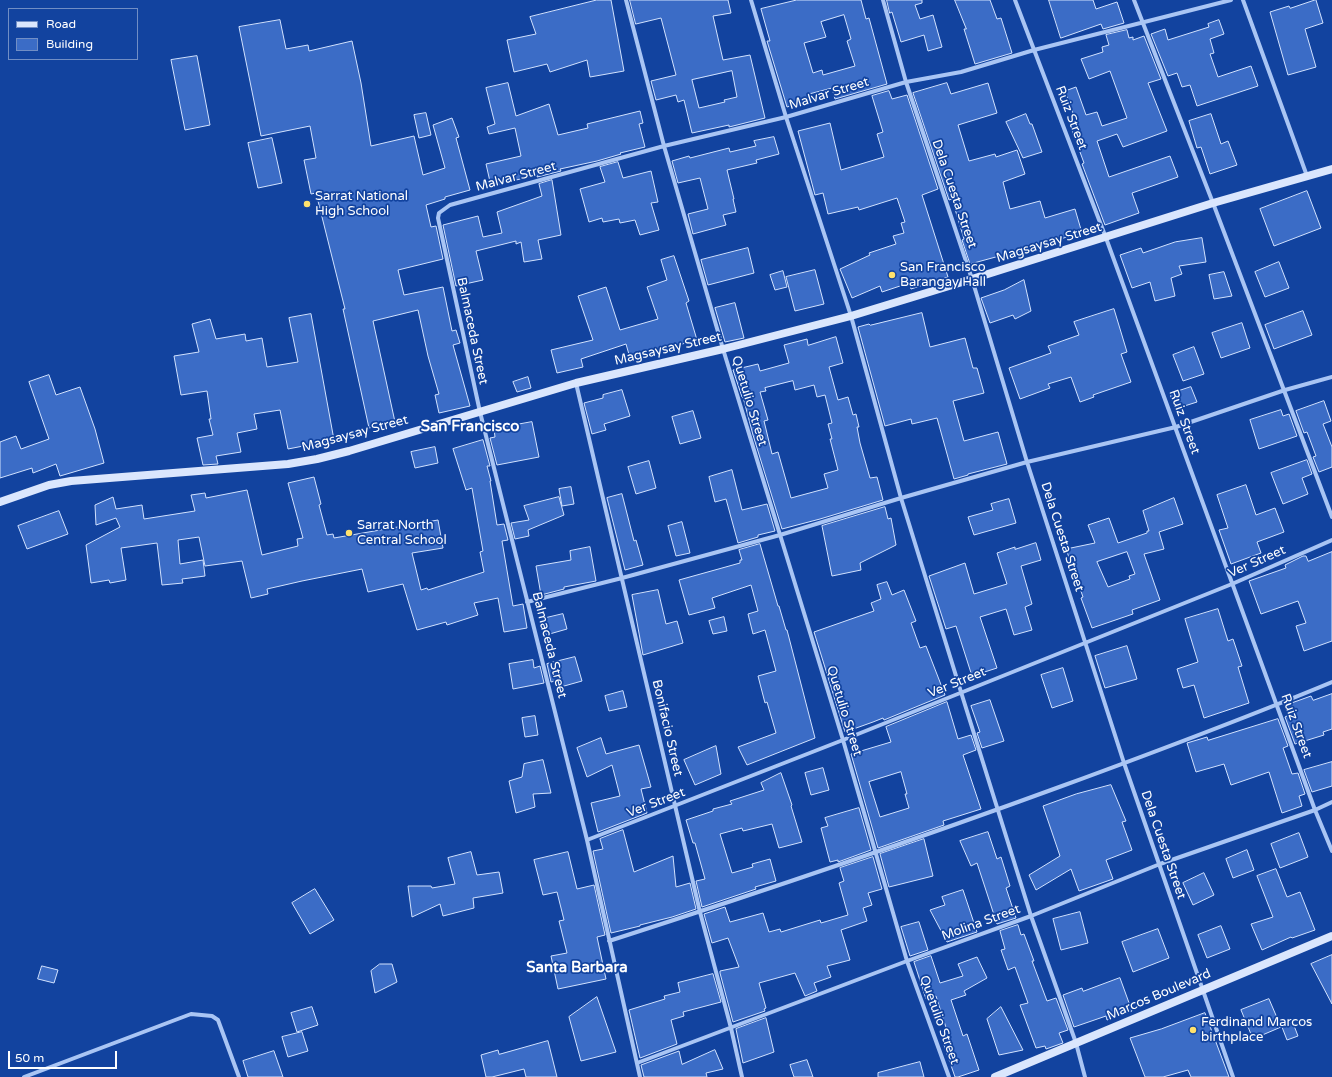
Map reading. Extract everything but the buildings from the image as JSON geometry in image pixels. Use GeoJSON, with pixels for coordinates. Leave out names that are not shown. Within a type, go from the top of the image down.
{"type":"FeatureCollection","features":[{"type":"Feature","properties":{"kind":"main road","name":"Magsaysay Street"},"geometry":{"type":"LineString","coordinates":[[0,502],[50,485],[71,481],[288,464],[349,451],[576,383],[723,349],[851,316],[972,280],[1213,203],[1332,169]]}},
{"type":"Feature","properties":{"kind":"main road","name":"Marcos Boulevard"},"geometry":{"type":"LineString","coordinates":[[995,1077],[1332,936]]}},
{"type":"Feature","properties":{"kind":"street","name":"Quetulio Street"},"geometry":{"type":"LineString","coordinates":[[626,0],[664,146],[723,349],[843,740],[907,960],[949,1077]]}},
{"type":"Feature","properties":{"kind":"street"},"geometry":{"type":"LineString","coordinates":[[751,0],[786,117],[851,316],[901,498],[961,692],[1031,916],[1076,1043],[1085,1077]]}},
{"type":"Feature","properties":{"kind":"street","name":"Dela Cuesta Street"},"geometry":{"type":"LineString","coordinates":[[883,0],[906,82],[972,280],[1027,462],[1124,763],[1233,1077]]}},
{"type":"Feature","properties":{"kind":"street","name":"Ruiz Street"},"geometry":{"type":"LineString","coordinates":[[1015,0],[1106,238],[1232,584],[1278,705],[1315,810],[1332,851]]}},
{"type":"Feature","properties":{"kind":"street"},"geometry":{"type":"LineString","coordinates":[[1134,0],[1332,517]]}},
{"type":"Feature","properties":{"kind":"street","name":"Malvar Street"},"geometry":{"type":"LineString","coordinates":[[438,218],[439,213],[450,205],[664,146],[786,117],[906,82],[961,72],[1034,50],[1232,0]]}},
{"type":"Feature","properties":{"kind":"street"},"geometry":{"type":"LineString","coordinates":[[1243,0],[1307,176]]}},
{"type":"Feature","properties":{"kind":"street","name":"Balmaceda Street"},"geometry":{"type":"LineString","coordinates":[[438,218],[480,412],[587,840],[640,1077]]}},
{"type":"Feature","properties":{"kind":"street"},"geometry":{"type":"LineString","coordinates":[[528,602],[780,535],[1027,462],[1176,427],[1284,390],[1332,377]]}},
{"type":"Feature","properties":{"kind":"street","name":"Bonifacio Street"},"geometry":{"type":"LineString","coordinates":[[576,383],[700,912],[731,1028],[742,1077]]}},
{"type":"Feature","properties":{"kind":"street","name":"Ver Street"},"geometry":{"type":"LineString","coordinates":[[587,840],[843,740],[1232,584],[1332,540]]}},
{"type":"Feature","properties":{"kind":"street"},"geometry":{"type":"LineString","coordinates":[[609,941],[875,853],[998,809],[1278,705],[1332,682]]}},
{"type":"Feature","properties":{"kind":"street","name":"Molina Street"},"geometry":{"type":"LineString","coordinates":[[637,1063],[907,960],[1031,916],[1160,864],[1315,810],[1332,802]]}},
{"type":"Feature","properties":{"kind":"street"},"geometry":{"type":"LineString","coordinates":[[24,1077],[191,1014],[212,1016],[218,1020],[239,1077]]}},
{"type":"Feature","properties":{"kind":"place","name":"Sarrat National High School"},"geometry":{"type":"Point","coordinates":[307,204]}},
{"type":"Feature","properties":{"kind":"place","name":"San Francisco Barangay Hall"},"geometry":{"type":"Point","coordinates":[892,275]}},
{"type":"Feature","properties":{"kind":"place","name":"Sarrat North Central School"},"geometry":{"type":"Point","coordinates":[349,533]}},
{"type":"Feature","properties":{"kind":"place","name":"Ferdinand Marcos birthplace"},"geometry":{"type":"Point","coordinates":[1193,1030]}},
{"type":"Feature","properties":{"kind":"district","name":"San Francisco"},"geometry":{"type":"Point","coordinates":[470,427]}},
{"type":"Feature","properties":{"kind":"district","name":"Santa Barbara"},"geometry":{"type":"Point","coordinates":[577,968]}}]}
